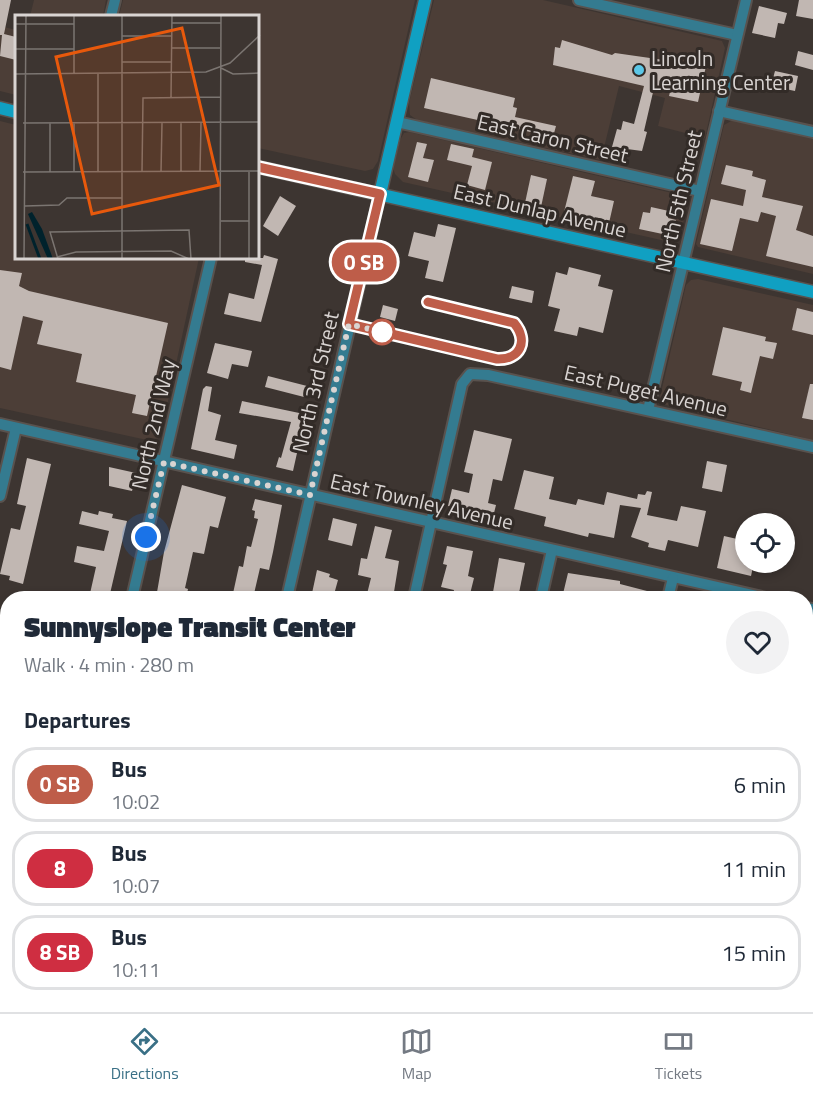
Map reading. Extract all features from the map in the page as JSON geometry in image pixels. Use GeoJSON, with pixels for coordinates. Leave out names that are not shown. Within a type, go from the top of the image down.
{"type":"FeatureCollection","features":[{"type":"Feature","properties":{"kind":"main road","name":"North 3rd Street"},"geometry":{"type":"LineString","coordinates":[[380,194],[425,0]]}},
{"type":"Feature","properties":{"kind":"main road"},"geometry":{"type":"LineString","coordinates":[[0,108],[15,112]]}},
{"type":"Feature","properties":{"kind":"main road","name":"East Dunlap Avenue"},"geometry":{"type":"LineString","coordinates":[[260,167],[813,292]]}},
{"type":"Feature","properties":{"kind":"street"},"geometry":{"type":"LineString","coordinates":[[111,15],[115,0]]}},
{"type":"Feature","properties":{"kind":"street"},"geometry":{"type":"LineString","coordinates":[[579,0],[737,35]]}},
{"type":"Feature","properties":{"kind":"street","name":"North 5th Street"},"geometry":{"type":"LineString","coordinates":[[648,410],[746,0]]}},
{"type":"Feature","properties":{"kind":"street"},"geometry":{"type":"LineString","coordinates":[[719,111],[813,132]]}},
{"type":"Feature","properties":{"kind":"street","name":"East Caron Street"},"geometry":{"type":"LineString","coordinates":[[397,122],[700,192]]}},
{"type":"Feature","properties":{"kind":"street","name":"North 3rd Street"},"geometry":{"type":"LineString","coordinates":[[289,591],[380,194]]}},
{"type":"Feature","properties":{"kind":"street","name":"North 2nd Way"},"geometry":{"type":"LineString","coordinates":[[134,591],[211,260]]}},
{"type":"Feature","properties":{"kind":"street","name":"East Puget Avenue"},"geometry":{"type":"LineString","coordinates":[[431,524],[462,384],[470,374],[488,375],[813,447]]}},
{"type":"Feature","properties":{"kind":"street","name":"East Townley Avenue"},"geometry":{"type":"LineString","coordinates":[[0,424],[431,524],[733,591]]}},
{"type":"Feature","properties":{"kind":"street"},"geometry":{"type":"LineString","coordinates":[[0,496],[16,428]]}},
{"type":"Feature","properties":{"kind":"street"},"geometry":{"type":"LineString","coordinates":[[416,591],[431,524]]}},
{"type":"Feature","properties":{"kind":"street"},"geometry":{"type":"LineString","coordinates":[[543,591],[552,550]]}},
{"type":"Feature","properties":{"kind":"street"},"geometry":{"type":"LineString","coordinates":[[670,591],[673,578]]}},
{"type":"Feature","properties":{"kind":"shaded area"},"geometry":{"type":"Polygon","coordinates":[[[34,0],[106,0],[103,15],[30,15],[34,0]]]}},
{"type":"Feature","properties":{"kind":"shaded area"},"geometry":{"type":"Polygon","coordinates":[[[123,0],[415,0],[378,161],[373,169],[365,171],[260,148],[260,15],[119,15],[123,0]]]}},
{"type":"Feature","properties":{"kind":"shaded area"},"geometry":{"type":"Polygon","coordinates":[[[434,0],[543,0],[722,41],[725,48],[705,138],[658,126],[665,98],[619,86],[601,160],[417,120],[410,115],[409,103],[434,0]]]}},
{"type":"Feature","properties":{"kind":"shaded area"},"geometry":{"type":"Polygon","coordinates":[[[0,26],[15,30],[15,95],[0,91],[0,26]]]}},
{"type":"Feature","properties":{"kind":"shaded area"},"geometry":{"type":"Polygon","coordinates":[[[733,120],[813,139],[813,274],[698,247],[696,244],[724,125],[733,120]]]}},
{"type":"Feature","properties":{"kind":"shaded area"},"geometry":{"type":"Polygon","coordinates":[[[0,121],[15,125],[15,260],[199,260],[160,438],[147,440],[0,408],[0,121]]]}},
{"type":"Feature","properties":{"kind":"shaded area"},"geometry":{"type":"Polygon","coordinates":[[[409,132],[681,195],[687,204],[680,238],[670,242],[403,182],[395,174],[393,168],[400,140],[404,133],[409,132]]]}},
{"type":"Feature","properties":{"kind":"shaded area"},"geometry":{"type":"Polygon","coordinates":[[[698,279],[813,305],[813,440],[662,404],[660,397],[686,285],[691,280],[698,279]]]}},
{"type":"Feature","properties":{"kind":"building"},"geometry":{"type":"Polygon","coordinates":[[[0,0],[11,0],[4,34],[15,37],[15,60],[0,56],[2,35],[0,35],[0,0]]]}},
{"type":"Feature","properties":{"kind":"building"},"geometry":{"type":"Polygon","coordinates":[[[799,0],[813,0],[813,19],[796,16],[799,0]]]}},
{"type":"Feature","properties":{"kind":"building"},"geometry":{"type":"Polygon","coordinates":[[[759,6],[787,13],[784,24],[778,23],[775,38],[752,33],[759,6]]]}},
{"type":"Feature","properties":{"kind":"building","name":"Lincoln Learning Center"},"geometry":{"type":"Polygon","coordinates":[[[562,40],[612,55],[615,53],[706,66],[698,102],[669,96],[670,92],[654,88],[642,151],[612,147],[617,129],[621,130],[623,121],[634,124],[644,86],[553,65],[555,47],[560,48],[562,40]]]}},
{"type":"Feature","properties":{"kind":"building"},"geometry":{"type":"Polygon","coordinates":[[[798,51],[813,55],[813,70],[795,65],[798,51]]]}},
{"type":"Feature","properties":{"kind":"building"},"geometry":{"type":"Polygon","coordinates":[[[775,71],[798,76],[795,91],[771,86],[775,71]]]}},
{"type":"Feature","properties":{"kind":"building"},"geometry":{"type":"Polygon","coordinates":[[[431,78],[515,98],[513,107],[517,108],[515,117],[556,126],[553,137],[424,108],[431,78]]]}},
{"type":"Feature","properties":{"kind":"building"},"geometry":{"type":"Polygon","coordinates":[[[417,142],[427,144],[423,158],[434,160],[428,182],[408,177],[417,142]]]}},
{"type":"Feature","properties":{"kind":"building"},"geometry":{"type":"Polygon","coordinates":[[[451,144],[474,149],[472,157],[492,162],[485,190],[467,185],[472,166],[447,160],[451,144]]]}},
{"type":"Feature","properties":{"kind":"building"},"geometry":{"type":"Polygon","coordinates":[[[726,165],[753,171],[752,176],[766,180],[762,197],[803,206],[796,230],[813,236],[813,267],[766,256],[776,216],[761,212],[758,222],[740,218],[732,251],[700,244],[711,199],[743,206],[746,190],[721,184],[726,165]]]}},
{"type":"Feature","properties":{"kind":"building"},"geometry":{"type":"Polygon","coordinates":[[[531,175],[547,179],[541,207],[525,203],[531,175]]]}},
{"type":"Feature","properties":{"kind":"building"},"geometry":{"type":"Polygon","coordinates":[[[573,176],[595,181],[591,196],[614,201],[609,223],[564,212],[573,176]]]}},
{"type":"Feature","properties":{"kind":"building"},"geometry":{"type":"Polygon","coordinates":[[[280,196],[296,206],[278,236],[263,226],[280,196]]]}},
{"type":"Feature","properties":{"kind":"building"},"geometry":{"type":"Polygon","coordinates":[[[651,207],[669,211],[668,218],[676,220],[672,236],[639,229],[643,212],[650,213],[651,207]]]}},
{"type":"Feature","properties":{"kind":"building"},"geometry":{"type":"Polygon","coordinates":[[[438,224],[456,228],[443,282],[425,278],[429,261],[408,256],[414,232],[435,237],[438,224]]]}},
{"type":"Feature","properties":{"kind":"building"},"geometry":{"type":"Polygon","coordinates":[[[264,255],[278,259],[261,322],[224,314],[229,293],[254,299],[262,265],[245,262],[245,260],[263,258],[264,255]]]}},
{"type":"Feature","properties":{"kind":"building"},"geometry":{"type":"Polygon","coordinates":[[[569,267],[601,275],[598,286],[613,290],[603,333],[579,327],[577,336],[554,331],[560,309],[548,306],[556,272],[567,275],[569,267]]]}},
{"type":"Feature","properties":{"kind":"building"},"geometry":{"type":"Polygon","coordinates":[[[0,270],[22,273],[19,286],[29,291],[168,323],[147,416],[132,413],[136,395],[76,382],[82,354],[37,344],[43,321],[23,316],[11,370],[0,367],[0,270]]]}},
{"type":"Feature","properties":{"kind":"building"},"geometry":{"type":"Polygon","coordinates":[[[512,286],[534,291],[532,303],[509,298],[512,286]]]}},
{"type":"Feature","properties":{"kind":"building"},"geometry":{"type":"Polygon","coordinates":[[[383,305],[398,309],[395,321],[380,317],[383,305]]]}},
{"type":"Feature","properties":{"kind":"building"},"geometry":{"type":"Polygon","coordinates":[[[797,308],[813,312],[813,335],[792,330],[797,308]]]}},
{"type":"Feature","properties":{"kind":"building"},"geometry":{"type":"Polygon","coordinates":[[[723,327],[766,337],[765,341],[777,343],[773,359],[760,356],[751,393],[740,390],[742,382],[712,375],[723,327]]]}},
{"type":"Feature","properties":{"kind":"building"},"geometry":{"type":"Polygon","coordinates":[[[215,343],[252,351],[248,367],[232,364],[228,379],[207,373],[215,343]]]}},
{"type":"Feature","properties":{"kind":"building"},"geometry":{"type":"Polygon","coordinates":[[[268,376],[311,387],[308,398],[265,387],[268,376]]]}},
{"type":"Feature","properties":{"kind":"building"},"geometry":{"type":"Polygon","coordinates":[[[810,384],[813,384],[813,420],[802,418],[810,384]]]}},
{"type":"Feature","properties":{"kind":"building"},"geometry":{"type":"Polygon","coordinates":[[[206,386],[212,387],[208,411],[221,415],[215,440],[237,445],[234,459],[191,449],[203,389],[206,386]]]}},
{"type":"Feature","properties":{"kind":"building"},"geometry":{"type":"Polygon","coordinates":[[[242,401],[304,414],[294,452],[297,453],[293,471],[276,467],[279,457],[281,458],[291,422],[239,413],[242,401]]]}},
{"type":"Feature","properties":{"kind":"building"},"geometry":{"type":"Polygon","coordinates":[[[474,430],[512,439],[502,481],[493,479],[488,503],[496,505],[494,513],[448,506],[452,489],[469,493],[473,474],[464,472],[474,430]]]}},
{"type":"Feature","properties":{"kind":"building"},"geometry":{"type":"Polygon","coordinates":[[[27,458],[51,464],[23,584],[9,580],[10,576],[0,574],[11,528],[20,530],[26,506],[17,504],[27,458]]]}},
{"type":"Feature","properties":{"kind":"building"},"geometry":{"type":"Polygon","coordinates":[[[707,461],[727,465],[722,492],[702,488],[707,461]]]}},
{"type":"Feature","properties":{"kind":"building"},"geometry":{"type":"Polygon","coordinates":[[[109,467],[136,473],[132,491],[109,486],[109,467]]]}},
{"type":"Feature","properties":{"kind":"building"},"geometry":{"type":"Polygon","coordinates":[[[524,470],[554,477],[549,499],[576,505],[578,499],[604,505],[607,492],[637,499],[638,494],[645,495],[647,491],[652,492],[647,515],[677,521],[681,506],[706,511],[698,547],[668,540],[665,551],[648,547],[649,543],[631,537],[641,508],[620,505],[614,538],[589,533],[588,537],[544,526],[546,517],[514,509],[524,470]]]}},
{"type":"Feature","properties":{"kind":"building"},"geometry":{"type":"Polygon","coordinates":[[[182,485],[226,497],[218,528],[210,526],[204,554],[193,552],[185,588],[188,591],[157,591],[164,552],[182,485]]]}},
{"type":"Feature","properties":{"kind":"building"},"geometry":{"type":"Polygon","coordinates":[[[255,499],[282,505],[269,570],[260,568],[255,591],[234,591],[239,566],[243,567],[247,546],[251,547],[258,519],[254,518],[255,511],[252,510],[255,499]]]}},
{"type":"Feature","properties":{"kind":"building"},"geometry":{"type":"Polygon","coordinates":[[[82,511],[98,515],[99,511],[113,514],[112,518],[127,521],[111,591],[91,591],[96,567],[74,562],[77,546],[104,551],[109,531],[79,524],[82,511]]]}},
{"type":"Feature","properties":{"kind":"building"},"geometry":{"type":"Polygon","coordinates":[[[333,518],[357,524],[352,546],[328,540],[333,518]]]}},
{"type":"Feature","properties":{"kind":"building"},"geometry":{"type":"Polygon","coordinates":[[[375,526],[392,530],[385,558],[399,561],[394,591],[368,591],[371,578],[358,575],[361,558],[367,559],[375,526]]]}},
{"type":"Feature","properties":{"kind":"building"},"geometry":{"type":"Polygon","coordinates":[[[724,536],[735,538],[735,572],[717,568],[724,536]]]}},
{"type":"Feature","properties":{"kind":"building"},"geometry":{"type":"Polygon","coordinates":[[[447,546],[473,551],[468,576],[474,578],[471,591],[454,591],[441,587],[447,565],[443,564],[447,546]]]}},
{"type":"Feature","properties":{"kind":"building"},"geometry":{"type":"Polygon","coordinates":[[[499,558],[525,563],[519,591],[493,591],[499,558]]]}},
{"type":"Feature","properties":{"kind":"building"},"geometry":{"type":"Polygon","coordinates":[[[317,570],[330,574],[329,577],[338,580],[335,591],[312,591],[317,570]]]}},
{"type":"Feature","properties":{"kind":"building"},"geometry":{"type":"Polygon","coordinates":[[[568,573],[620,581],[620,584],[647,591],[564,591],[568,573]]]}},
{"type":"Feature","properties":{"kind":"bus line"},"geometry":{"type":"LineString","coordinates":[[260,167],[380,194],[349,324],[497,359],[507,359],[518,354],[523,343],[522,332],[514,323],[428,302]]}},
{"type":"Feature","properties":{"kind":"place","name":"Lincoln Learning Center"},"geometry":{"type":"Point","coordinates":[639,70]}},
{"type":"Feature","properties":{"kind":"route"},"geometry":{"type":"LineString","coordinates":[[146,537],[164,462],[310,495],[349,324],[382,332]]}}]}
